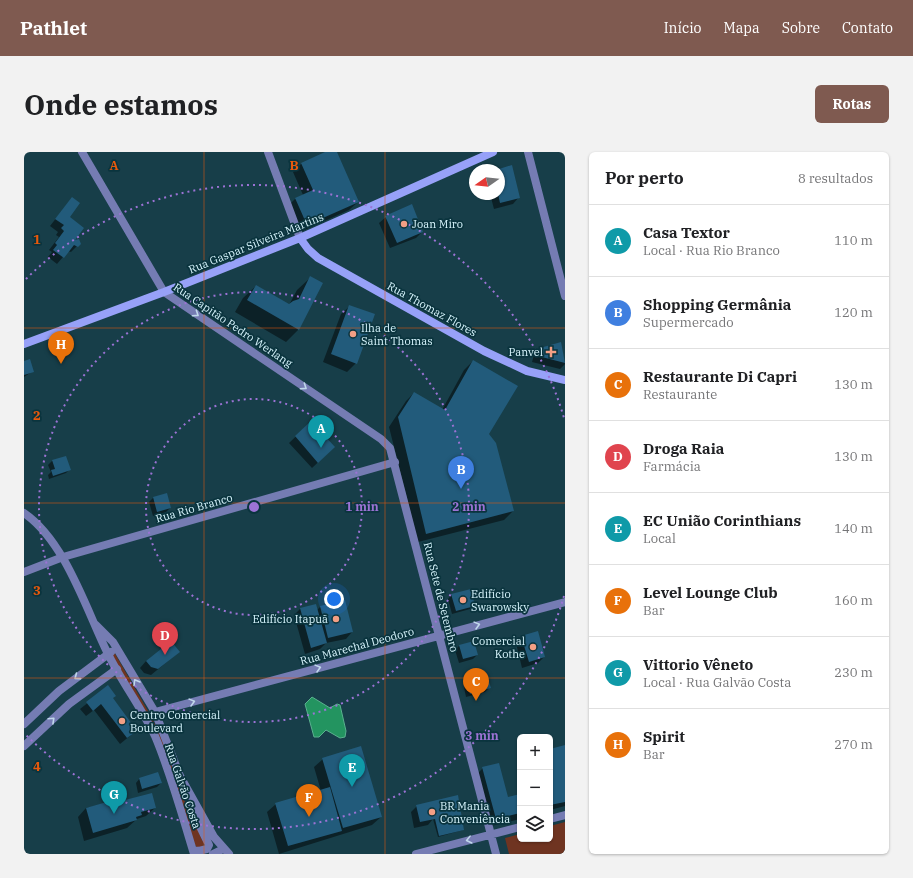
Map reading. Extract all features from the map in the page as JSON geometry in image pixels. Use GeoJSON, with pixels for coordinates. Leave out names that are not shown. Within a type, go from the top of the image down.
{"type":"FeatureCollection","features":[{"type":"Feature","properties":{"kind":"main road","name":"Rua Gaspar Silveira Martins"},"geometry":{"type":"LineString","coordinates":[[24,344],[164,292],[300,238],[493,152]]}},
{"type":"Feature","properties":{"kind":"main road","name":"Rua Thomaz Flores"},"geometry":{"type":"LineString","coordinates":[[300,238],[308,249],[318,258],[484,350],[527,371],[565,380]]}},
{"type":"Feature","properties":{"kind":"street","name":"Rua Capitão Pedro Werlang"},"geometry":{"type":"LineString","coordinates":[[82,152],[164,292],[381,438],[390,448],[395,462]]}},
{"type":"Feature","properties":{"kind":"street"},"geometry":{"type":"LineString","coordinates":[[268,152],[300,238]]}},
{"type":"Feature","properties":{"kind":"street"},"geometry":{"type":"LineString","coordinates":[[528,152],[565,296]]}},
{"type":"Feature","properties":{"kind":"street","name":"Rua Rio Branco"},"geometry":{"type":"LineString","coordinates":[[24,572],[63,557],[395,462]]}},
{"type":"Feature","properties":{"kind":"street","name":"Rua Sete de Setembro"},"geometry":{"type":"LineString","coordinates":[[395,462],[496,854]]}},
{"type":"Feature","properties":{"kind":"street","name":"Rua Galvão Costa"},"geometry":{"type":"LineString","coordinates":[[24,513],[45,534],[63,557],[108,654],[155,736],[179,804],[193,852]]}},
{"type":"Feature","properties":{"kind":"street","name":"Rua Marechal Deodoro"},"geometry":{"type":"LineString","coordinates":[[155,712],[565,602]]}},
{"type":"Feature","properties":{"kind":"street","name":"Rua Galvão Costa"},"geometry":{"type":"LineString","coordinates":[[92,621],[109,638],[155,712],[180,776],[204,822],[226,852]]}},
{"type":"Feature","properties":{"kind":"street"},"geometry":{"type":"LineString","coordinates":[[24,724],[59,691],[108,654],[114,650],[118,651]]}},
{"type":"Feature","properties":{"kind":"street"},"geometry":{"type":"LineString","coordinates":[[24,746],[69,704],[117,669]]}},
{"type":"Feature","properties":{"kind":"street"},"geometry":{"type":"LineString","coordinates":[[180,776],[184,792],[209,845],[207,849],[193,852]]}},
{"type":"Feature","properties":{"kind":"street"},"geometry":{"type":"LineString","coordinates":[[553,818],[565,815]]}},
{"type":"Feature","properties":{"kind":"street"},"geometry":{"type":"LineString","coordinates":[[416,854],[517,828]]}},
{"type":"Feature","properties":{"kind":"street"},"geometry":{"type":"LineString","coordinates":[[213,854],[226,852]]}},
{"type":"Feature","properties":{"kind":"shaded area"},"geometry":{"type":"Polygon","coordinates":[[[114,652],[152,718],[168,752],[181,793],[204,842],[203,848],[198,849],[195,845],[161,742],[111,654],[114,652]]]}},
{"type":"Feature","properties":{"kind":"shaded area"},"geometry":{"type":"Polygon","coordinates":[[[312,697],[330,708],[337,704],[340,705],[346,731],[345,737],[340,738],[326,730],[319,737],[314,737],[305,704],[312,697]]]}},
{"type":"Feature","properties":{"kind":"shaded area"},"geometry":{"type":"Polygon","coordinates":[[[565,822],[565,854],[509,854],[505,838],[517,835],[517,842],[553,842],[553,825],[565,822]]]}},
{"type":"Feature","properties":{"kind":"building"},"geometry":{"type":"Polygon","coordinates":[[[325,152],[337,152],[359,202],[307,225],[295,198],[313,190],[301,163],[325,152]]]}},
{"type":"Feature","properties":{"kind":"building"},"geometry":{"type":"Polygon","coordinates":[[[512,165],[520,198],[500,203],[499,200],[505,200],[505,167],[512,165]]]}},
{"type":"Feature","properties":{"kind":"building"},"geometry":{"type":"Polygon","coordinates":[[[72,197],[80,203],[70,217],[84,228],[75,240],[79,239],[81,244],[78,247],[74,245],[64,258],[53,250],[57,245],[55,243],[64,231],[61,228],[64,225],[55,219],[72,197]]]}},
{"type":"Feature","properties":{"kind":"building","name":"Joan Miro"},"geometry":{"type":"Polygon","coordinates":[[[412,204],[423,232],[397,243],[385,216],[412,204]]]}},
{"type":"Feature","properties":{"kind":"building"},"geometry":{"type":"Polygon","coordinates":[[[310,276],[323,283],[299,330],[247,300],[256,285],[289,304],[299,299],[310,276]]]}},
{"type":"Feature","properties":{"kind":"building","name":"Ilha de Saint Thomas"},"geometry":{"type":"Polygon","coordinates":[[[349,305],[375,314],[357,364],[331,354],[349,305]]]}},
{"type":"Feature","properties":{"kind":"building","name":"Panvel"},"geometry":{"type":"Polygon","coordinates":[[[561,342],[565,363],[538,356],[540,348],[561,342]]]}},
{"type":"Feature","properties":{"kind":"building"},"geometry":{"type":"Polygon","coordinates":[[[30,359],[34,372],[24,375],[24,361],[30,359]]]}},
{"type":"Feature","properties":{"kind":"building"},"geometry":{"type":"Polygon","coordinates":[[[473,360],[518,386],[489,434],[496,443],[514,511],[426,534],[398,417],[414,392],[445,410],[473,360]]]}},
{"type":"Feature","properties":{"kind":"building"},"geometry":{"type":"Polygon","coordinates":[[[311,421],[335,447],[318,463],[295,436],[311,421]]]}},
{"type":"Feature","properties":{"kind":"building"},"geometry":{"type":"Polygon","coordinates":[[[66,456],[71,470],[53,476],[51,470],[55,469],[52,460],[66,456]]]}},
{"type":"Feature","properties":{"kind":"building"},"geometry":{"type":"Polygon","coordinates":[[[167,493],[171,508],[157,512],[153,497],[167,493]]]}},
{"type":"Feature","properties":{"kind":"building","name":"Edifício Swarowsky"},"geometry":{"type":"Polygon","coordinates":[[[471,589],[475,606],[456,611],[451,594],[471,589]]]}},
{"type":"Feature","properties":{"kind":"building","name":"Edifício Itapuã"},"geometry":{"type":"Polygon","coordinates":[[[345,600],[353,632],[328,638],[320,606],[345,600]]]}},
{"type":"Feature","properties":{"kind":"building"},"geometry":{"type":"Polygon","coordinates":[[[316,604],[327,643],[311,648],[300,608],[316,604]]]}},
{"type":"Feature","properties":{"kind":"building","name":"Comercial Kothe"},"geometry":{"type":"Polygon","coordinates":[[[538,631],[545,657],[529,662],[521,636],[538,631]]]}},
{"type":"Feature","properties":{"kind":"building"},"geometry":{"type":"Polygon","coordinates":[[[171,641],[180,652],[158,669],[151,667],[146,661],[171,641]]]}},
{"type":"Feature","properties":{"kind":"building"},"geometry":{"type":"Polygon","coordinates":[[[474,641],[478,655],[463,659],[459,645],[474,641]]]}},
{"type":"Feature","properties":{"kind":"building"},"geometry":{"type":"Polygon","coordinates":[[[487,676],[491,688],[470,694],[467,682],[487,676]]]}},
{"type":"Feature","properties":{"kind":"building","name":"Centro Comercial Boulevard"},"geometry":{"type":"Polygon","coordinates":[[[108,685],[116,696],[113,698],[137,731],[127,738],[101,704],[93,711],[86,702],[108,685]]]}},
{"type":"Feature","properties":{"kind":"building"},"geometry":{"type":"Polygon","coordinates":[[[565,745],[565,802],[553,804],[553,770],[553,748],[565,745]]]}},
{"type":"Feature","properties":{"kind":"building"},"geometry":{"type":"Polygon","coordinates":[[[361,746],[382,817],[343,828],[322,758],[361,746]]]}},
{"type":"Feature","properties":{"kind":"building"},"geometry":{"type":"Polygon","coordinates":[[[499,763],[508,797],[517,795],[517,814],[496,819],[482,767],[499,763]]]}},
{"type":"Feature","properties":{"kind":"building"},"geometry":{"type":"Polygon","coordinates":[[[158,772],[162,783],[142,789],[139,778],[158,772]]]}},
{"type":"Feature","properties":{"kind":"building"},"geometry":{"type":"Polygon","coordinates":[[[330,787],[342,831],[288,846],[275,803],[330,787]]]}},
{"type":"Feature","properties":{"kind":"building"},"geometry":{"type":"Polygon","coordinates":[[[152,793],[156,808],[141,812],[142,815],[136,817],[137,820],[93,833],[86,808],[124,797],[125,800],[152,793]]]}},
{"type":"Feature","properties":{"kind":"building"},"geometry":{"type":"Polygon","coordinates":[[[458,795],[464,830],[439,836],[435,819],[420,822],[416,805],[458,795]]]}},
{"type":"Feature","properties":{"kind":"place","name":"Joan Miro"},"geometry":{"type":"Point","coordinates":[404,224]}},
{"type":"Feature","properties":{"kind":"place","name":"Ilha de Saint Thomas"},"geometry":{"type":"Point","coordinates":[353,334]}},
{"type":"Feature","properties":{"kind":"place","name":"Panvel"},"geometry":{"type":"Point","coordinates":[551,352]}},
{"type":"Feature","properties":{"kind":"place","name":"Spirit"},"geometry":{"type":"Point","coordinates":[61,364]}},
{"type":"Feature","properties":{"kind":"place","name":"Casa Textor"},"geometry":{"type":"Point","coordinates":[321,448]}},
{"type":"Feature","properties":{"kind":"place","name":"Shopping Germânia"},"geometry":{"type":"Point","coordinates":[461,489]}},
{"type":"Feature","properties":{"kind":"place","name":"Edifício Swarowsky"},"geometry":{"type":"Point","coordinates":[463,600]}},
{"type":"Feature","properties":{"kind":"place","name":"Edifício Itapuã"},"geometry":{"type":"Point","coordinates":[336,619]}},
{"type":"Feature","properties":{"kind":"place","name":"Comercial Kothe"},"geometry":{"type":"Point","coordinates":[533,647]}},
{"type":"Feature","properties":{"kind":"place","name":"Droga Raia"},"geometry":{"type":"Point","coordinates":[165,655]}},
{"type":"Feature","properties":{"kind":"place","name":"Restaurante Di Capri"},"geometry":{"type":"Point","coordinates":[476,701]}},
{"type":"Feature","properties":{"kind":"place","name":"Centro Comercial Boulevard"},"geometry":{"type":"Point","coordinates":[122,721]}},
{"type":"Feature","properties":{"kind":"place","name":"EC União Corinthians"},"geometry":{"type":"Point","coordinates":[352,787]}},
{"type":"Feature","properties":{"kind":"place","name":"BR Mania Conveniência"},"geometry":{"type":"Point","coordinates":[432,812]}},
{"type":"Feature","properties":{"kind":"place","name":"Vittorio Vêneto"},"geometry":{"type":"Point","coordinates":[114,814]}},
{"type":"Feature","properties":{"kind":"place","name":"Level Lounge Club"},"geometry":{"type":"Point","coordinates":[309,817]}}]}
